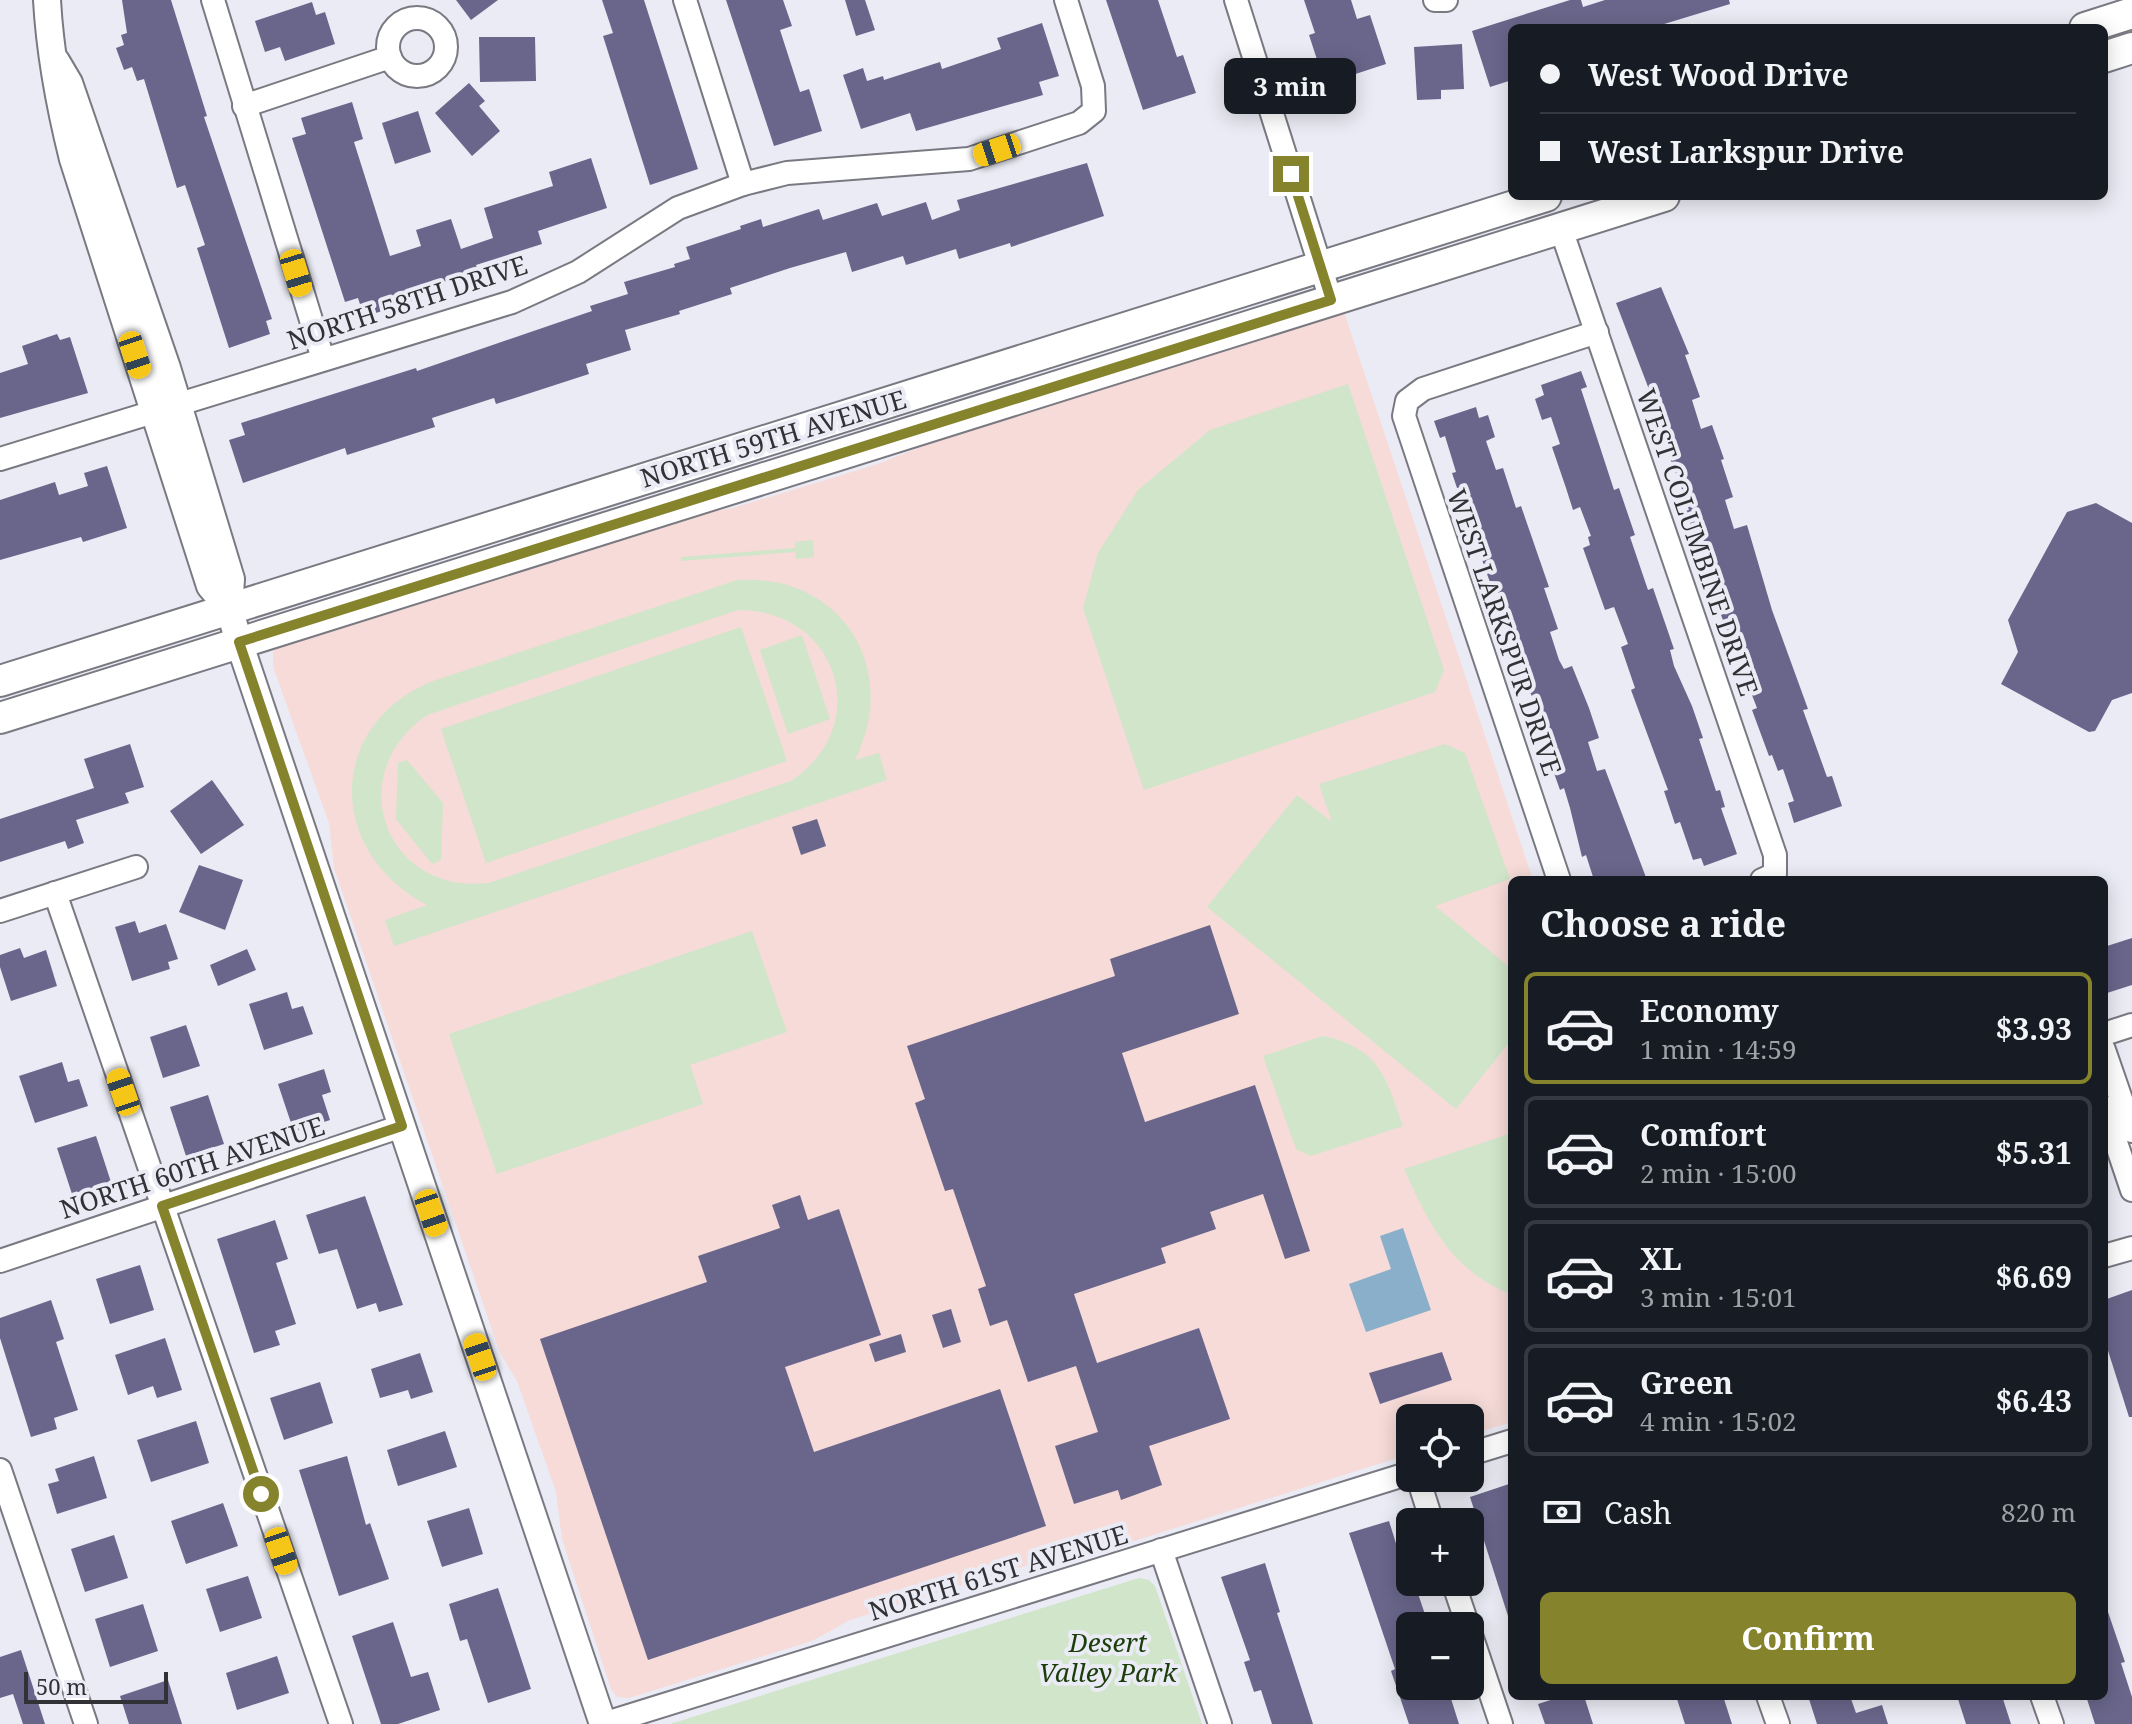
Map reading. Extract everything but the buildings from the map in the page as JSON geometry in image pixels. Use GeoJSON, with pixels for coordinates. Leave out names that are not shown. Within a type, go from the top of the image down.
{"type":"FeatureCollection","features":[{"type":"Feature","properties":{"kind":"main road"},"geometry":{"type":"LineString","coordinates":[[2098,24],[2132,13]]}},
{"type":"Feature","properties":{"kind":"main road"},"geometry":{"type":"LineString","coordinates":[[2108,56],[2132,48]]}},
{"type":"Feature","properties":{"kind":"main road","name":"NORTH 59TH AVENUE"},"geometry":{"type":"LineString","coordinates":[[0,681],[1533,200]]}},
{"type":"Feature","properties":{"kind":"main road","name":"NORTH 59TH AVENUE"},"geometry":{"type":"LineString","coordinates":[[0,718],[1652,200]]}},
{"type":"Feature","properties":{"kind":"main road"},"geometry":{"type":"LineString","coordinates":[[822,460],[838,432],[868,409]]}},
{"type":"Feature","properties":{"kind":"street"},"geometry":{"type":"LineString","coordinates":[[47,0],[56,61],[56,87],[73,159],[210,586],[229,608]]}},
{"type":"Feature","properties":{"kind":"street"},"geometry":{"type":"LineString","coordinates":[[213,0],[323,359]]}},
{"type":"Feature","properties":{"kind":"street"},"geometry":{"type":"LineString","coordinates":[[685,0],[743,184]]}},
{"type":"Feature","properties":{"kind":"street","name":"NORTH 58TH DRIVE"},"geometry":{"type":"LineString","coordinates":[[0,459],[512,302],[578,272],[678,208],[743,184],[787,173],[969,159],[1079,123],[1094,111],[1093,86],[1066,0]]}},
{"type":"Feature","properties":{"kind":"street"},"geometry":{"type":"LineString","coordinates":[[1236,0],[1331,300]]}},
{"type":"Feature","properties":{"kind":"street"},"geometry":{"type":"LineString","coordinates":[[1435,0],[1446,0]]}},
{"type":"Feature","properties":{"kind":"street"},"geometry":{"type":"LineString","coordinates":[[244,106],[390,57]]}},
{"type":"Feature","properties":{"kind":"street"},"geometry":{"type":"LineString","coordinates":[[56,61],[69,83],[85,127],[178,404],[231,579],[229,608],[239,642],[603,1724]]}},
{"type":"Feature","properties":{"kind":"street","name":"WEST COLUMBINE DRIVE"},"geometry":{"type":"LineString","coordinates":[[1561,229],[1775,855],[1768,876]]}},
{"type":"Feature","properties":{"kind":"street","name":"WEST LARKSPUR DRIVE"},"geometry":{"type":"LineString","coordinates":[[1558,876],[1404,416],[1407,401],[1423,389],[1597,332]]}},
{"type":"Feature","properties":{"kind":"street"},"geometry":{"type":"LineString","coordinates":[[0,911],[136,867]]}},
{"type":"Feature","properties":{"kind":"street"},"geometry":{"type":"LineString","coordinates":[[55,893],[341,1724]]}},
{"type":"Feature","properties":{"kind":"street"},"geometry":{"type":"LineString","coordinates":[[2108,1033],[2132,1025]]}},
{"type":"Feature","properties":{"kind":"street"},"geometry":{"type":"LineString","coordinates":[[2108,1062],[2132,1131]]}},
{"type":"Feature","properties":{"kind":"street"},"geometry":{"type":"LineString","coordinates":[[2108,1119],[2132,1190]]}},
{"type":"Feature","properties":{"kind":"street","name":"NORTH 60TH AVENUE"},"geometry":{"type":"LineString","coordinates":[[0,1261],[402,1126]]}},
{"type":"Feature","properties":{"kind":"street"},"geometry":{"type":"LineString","coordinates":[[2108,1255],[2132,1248]]}},
{"type":"Feature","properties":{"kind":"street"},"geometry":{"type":"LineString","coordinates":[[1484,1450],[1508,1442]]}},
{"type":"Feature","properties":{"kind":"street"},"geometry":{"type":"LineString","coordinates":[[0,1470],[86,1724]]}},
{"type":"Feature","properties":{"kind":"street","name":"NORTH 61ST AVENUE"},"geometry":{"type":"LineString","coordinates":[[603,1724],[1396,1477]]}},
{"type":"Feature","properties":{"kind":"street"},"geometry":{"type":"LineString","coordinates":[[1161,1550],[1220,1724]]}},
{"type":"Feature","properties":{"kind":"street"},"geometry":{"type":"LineString","coordinates":[[1484,1674],[1501,1724]]}},
{"type":"Feature","properties":{"kind":"street"},"geometry":{"type":"LineString","coordinates":[[1769,1700],[1778,1724]]}},
{"type":"Feature","properties":{"kind":"street"},"geometry":{"type":"LineString","coordinates":[[2043,1700],[2052,1724]]}},
{"type":"Feature","properties":{"kind":"shaded area"},"geometry":{"type":"Polygon","coordinates":[[[1344,312],[1532,876],[1508,876],[1508,1423],[1484,1431],[1484,1404],[1396,1404],[1396,1458],[1128,1543],[1073,1551],[850,1620],[812,1641],[629,1698],[617,1697],[611,1689],[562,1539],[556,1492],[517,1381],[500,1353],[334,868],[329,823],[273,667],[273,651],[281,641],[664,520],[733,508],[878,464],[1009,412],[1344,312]]]}},
{"type":"Feature","properties":{"kind":"green space"},"geometry":{"type":"Polygon","coordinates":[[[1348,384],[1444,670],[1435,692],[1144,790],[1083,608],[1098,553],[1138,490],[1210,430],[1348,384]]]}},
{"type":"Feature","properties":{"kind":"green space"},"geometry":{"type":"Polygon","coordinates":[[[813,540],[814,557],[796,559],[795,552],[681,561],[681,557],[795,548],[795,542],[813,540]]]}},
{"type":"Feature","properties":{"kind":"green space"},"geometry":{"type":"Polygon","coordinates":[[[737,580],[774,582],[806,592],[832,610],[852,633],[865,661],[871,692],[867,726],[855,760],[879,753],[887,780],[394,946],[385,920],[427,905],[394,882],[371,854],[356,823],[352,790],[357,758],[372,727],[398,701],[433,681],[737,580]],[[738,610],[427,715],[401,740],[386,768],[381,797],[387,826],[401,851],[423,870],[453,882],[489,883],[791,781],[817,758],[832,731],[838,702],[834,674],[821,649],[800,629],[772,615],[738,610]]]}},
{"type":"Feature","properties":{"kind":"green space"},"geometry":{"type":"Polygon","coordinates":[[[741,627],[787,761],[486,863],[441,729],[741,627]]]}},
{"type":"Feature","properties":{"kind":"green space"},"geometry":{"type":"Polygon","coordinates":[[[802,635],[830,719],[788,734],[760,650],[802,635]]]}},
{"type":"Feature","properties":{"kind":"green space"},"geometry":{"type":"Polygon","coordinates":[[[1445,744],[1465,753],[1509,876],[1508,880],[1435,906],[1508,966],[1508,1044],[1456,1109],[1207,907],[1297,795],[1332,822],[1319,784],[1445,744]]]}},
{"type":"Feature","properties":{"kind":"green space"},"geometry":{"type":"Polygon","coordinates":[[[407,760],[443,803],[441,860],[432,864],[396,819],[398,763],[407,760]]]}},
{"type":"Feature","properties":{"kind":"green space"},"geometry":{"type":"Polygon","coordinates":[[[752,931],[787,1032],[690,1065],[703,1104],[497,1174],[449,1034],[752,931]]]}},
{"type":"Feature","properties":{"kind":"green space"},"geometry":{"type":"Polygon","coordinates":[[[1322,1036],[1356,1048],[1378,1067],[1403,1126],[1311,1156],[1296,1149],[1263,1056],[1322,1036]]]}},
{"type":"Feature","properties":{"kind":"green space"},"geometry":{"type":"Polygon","coordinates":[[[1508,1134],[1508,1293],[1473,1273],[1445,1244],[1423,1209],[1404,1169],[1508,1134]]]}},
{"type":"Feature","properties":{"kind":"green space","name":"Desert Valley Park"},"geometry":{"type":"Polygon","coordinates":[[[1139,1578],[1149,1580],[1155,1586],[1202,1724],[670,1724],[1139,1578]]]}},
{"type":"Feature","properties":{"kind":"water"},"geometry":{"type":"Polygon","coordinates":[[[1403,1228],[1431,1310],[1366,1332],[1349,1284],[1391,1269],[1380,1236],[1403,1228]]]}},
{"type":"Feature","properties":{"kind":"route"},"geometry":{"type":"LineString","coordinates":[[261,1494],[162,1206],[402,1126],[239,642],[1331,300],[1291,174]]}}]}
